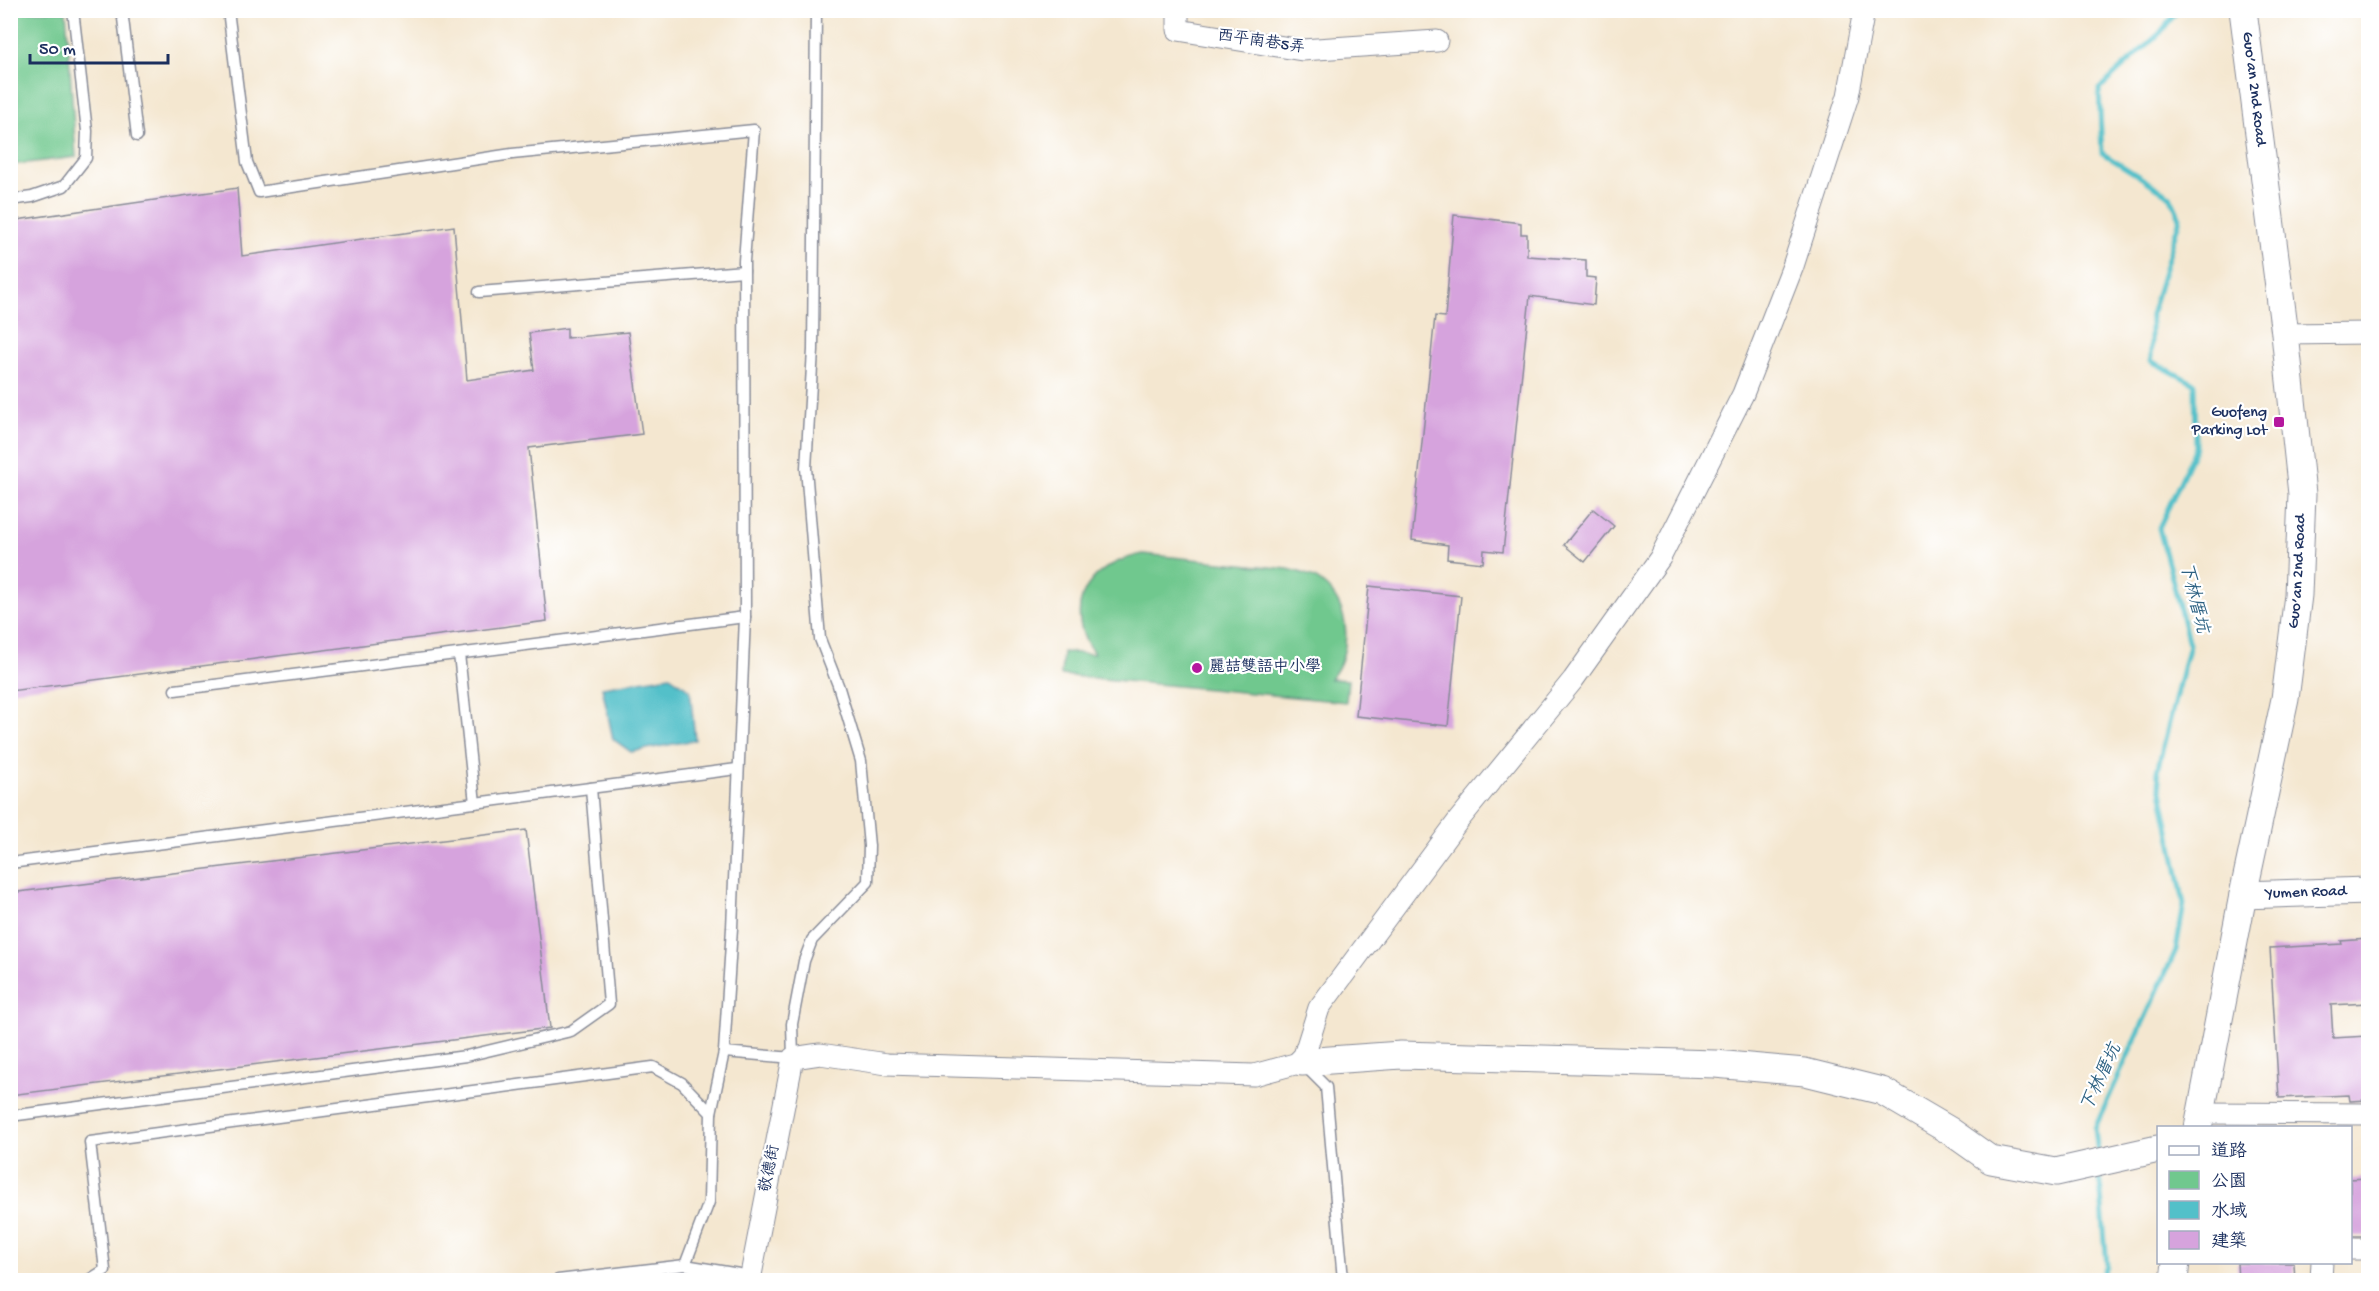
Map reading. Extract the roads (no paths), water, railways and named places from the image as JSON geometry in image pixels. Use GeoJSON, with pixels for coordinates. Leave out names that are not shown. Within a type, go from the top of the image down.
{"type":"FeatureCollection","features":[{"type":"Feature","properties":{"kind":"street","name":"西平南巷5弄"},"geometry":{"type":"LineString","coordinates":[[1178,10],[1178,30],[1302,50],[1437,41]]}},
{"type":"Feature","properties":{"kind":"street"},"geometry":{"type":"LineString","coordinates":[[1302,1062],[1319,1008],[1458,821],[1573,680],[1660,558],[1743,394],[1793,266],[1848,96],[1863,16],[1867,10]]}},
{"type":"Feature","properties":{"kind":"street","name":"Guo’an 2nd Road"},"geometry":{"type":"LineString","coordinates":[[2200,1120],[2243,895],[2285,699],[2298,595],[2302,494],[2285,334],[2243,10]]}},
{"type":"Feature","properties":{"kind":"street"},"geometry":{"type":"LineString","coordinates":[[2285,334],[2368,333]]}},
{"type":"Feature","properties":{"kind":"street","name":"Yumen Road"},"geometry":{"type":"LineString","coordinates":[[2243,895],[2368,891]]}},
{"type":"Feature","properties":{"kind":"street"},"geometry":{"type":"LineString","coordinates":[[793,1058],[820,1054],[887,1064],[1254,1076],[1302,1062],[1401,1055],[1715,1064],[1805,1072],[1882,1091],[1950,1131],[1991,1160],[2056,1172],[2157,1149]]}},
{"type":"Feature","properties":{"kind":"street","name":"敬德街"},"geometry":{"type":"LineString","coordinates":[[751,1278],[793,1058]]}},
{"type":"Feature","properties":{"kind":"street"},"geometry":{"type":"LineString","coordinates":[[2200,1120],[2323,1121],[2368,1114]]}},
{"type":"Feature","properties":{"kind":"street"},"geometry":{"type":"LineString","coordinates":[[2352,1249],[2368,1249]]}},
{"type":"Feature","properties":{"kind":"street"},"geometry":{"type":"LineString","coordinates":[[2174,1281],[2176,1264]]}},
{"type":"Feature","properties":{"kind":"street"},"geometry":{"type":"LineString","coordinates":[[2321,1281],[2322,1264]]}},
{"type":"Feature","properties":{"kind":"lane"},"geometry":{"type":"LineString","coordinates":[[10,200],[32,197],[64,186],[86,158],[87,130],[73,10]]}},
{"type":"Feature","properties":{"kind":"lane"},"geometry":{"type":"LineString","coordinates":[[122,10],[137,136]]}},
{"type":"Feature","properties":{"kind":"lane"},"geometry":{"type":"LineString","coordinates":[[228,10],[247,162],[259,192],[512,153],[754,130],[744,271],[745,617],[732,928],[724,1052],[711,1113],[709,1202],[685,1265]]}},
{"type":"Feature","properties":{"kind":"lane"},"geometry":{"type":"LineString","coordinates":[[724,1052],[793,1058],[792,1024],[804,961],[812,940],[868,882],[869,846],[861,760],[838,685],[820,639],[806,468],[813,350],[816,10]]}},
{"type":"Feature","properties":{"kind":"lane"},"geometry":{"type":"LineString","coordinates":[[479,292],[744,271]]}},
{"type":"Feature","properties":{"kind":"lane"},"geometry":{"type":"LineString","coordinates":[[175,690],[745,617]]}},
{"type":"Feature","properties":{"kind":"lane"},"geometry":{"type":"LineString","coordinates":[[459,654],[475,802]]}},
{"type":"Feature","properties":{"kind":"lane"},"geometry":{"type":"LineString","coordinates":[[10,862],[737,769]]}},
{"type":"Feature","properties":{"kind":"lane"},"geometry":{"type":"LineString","coordinates":[[10,1116],[466,1056],[571,1031],[609,1004],[591,788]]}},
{"type":"Feature","properties":{"kind":"lane"},"geometry":{"type":"LineString","coordinates":[[1302,1062],[1326,1087],[1343,1281]]}},
{"type":"Feature","properties":{"kind":"lane"},"geometry":{"type":"LineString","coordinates":[[89,1281],[105,1270],[90,1142],[653,1067],[682,1083],[711,1113]]}},
{"type":"Feature","properties":{"kind":"lane"},"geometry":{"type":"LineString","coordinates":[[558,1281],[685,1265],[751,1278]]}},
{"type":"Feature","properties":{"kind":"water"},"geometry":{"type":"Polygon","coordinates":[[[670,676],[690,690],[695,740],[631,752],[613,739],[602,687],[670,676]]]}},
{"type":"Feature","properties":{"kind":"waterway","name":"下林厝坑"},"geometry":{"type":"LineString","coordinates":[[2098,1155],[2095,1128],[2176,950],[2184,904],[2157,771],[2189,644],[2159,528],[2196,447],[2195,384],[2151,361],[2151,315],[2180,218],[2170,196],[2102,153],[2099,89],[2160,33],[2178,10]]}},
{"type":"Feature","properties":{"kind":"waterway","name":"下林厝坑"},"geometry":{"type":"LineString","coordinates":[[2099,1170],[2107,1266],[2100,1280]]}},
{"type":"Feature","properties":{"kind":"place","name":"Guofeng Parking Lot"},"geometry":{"type":"Point","coordinates":[2279,422]}},
{"type":"Feature","properties":{"kind":"place","name":"麗喆雙語中小學"},"geometry":{"type":"Point","coordinates":[1197,668]}}]}
